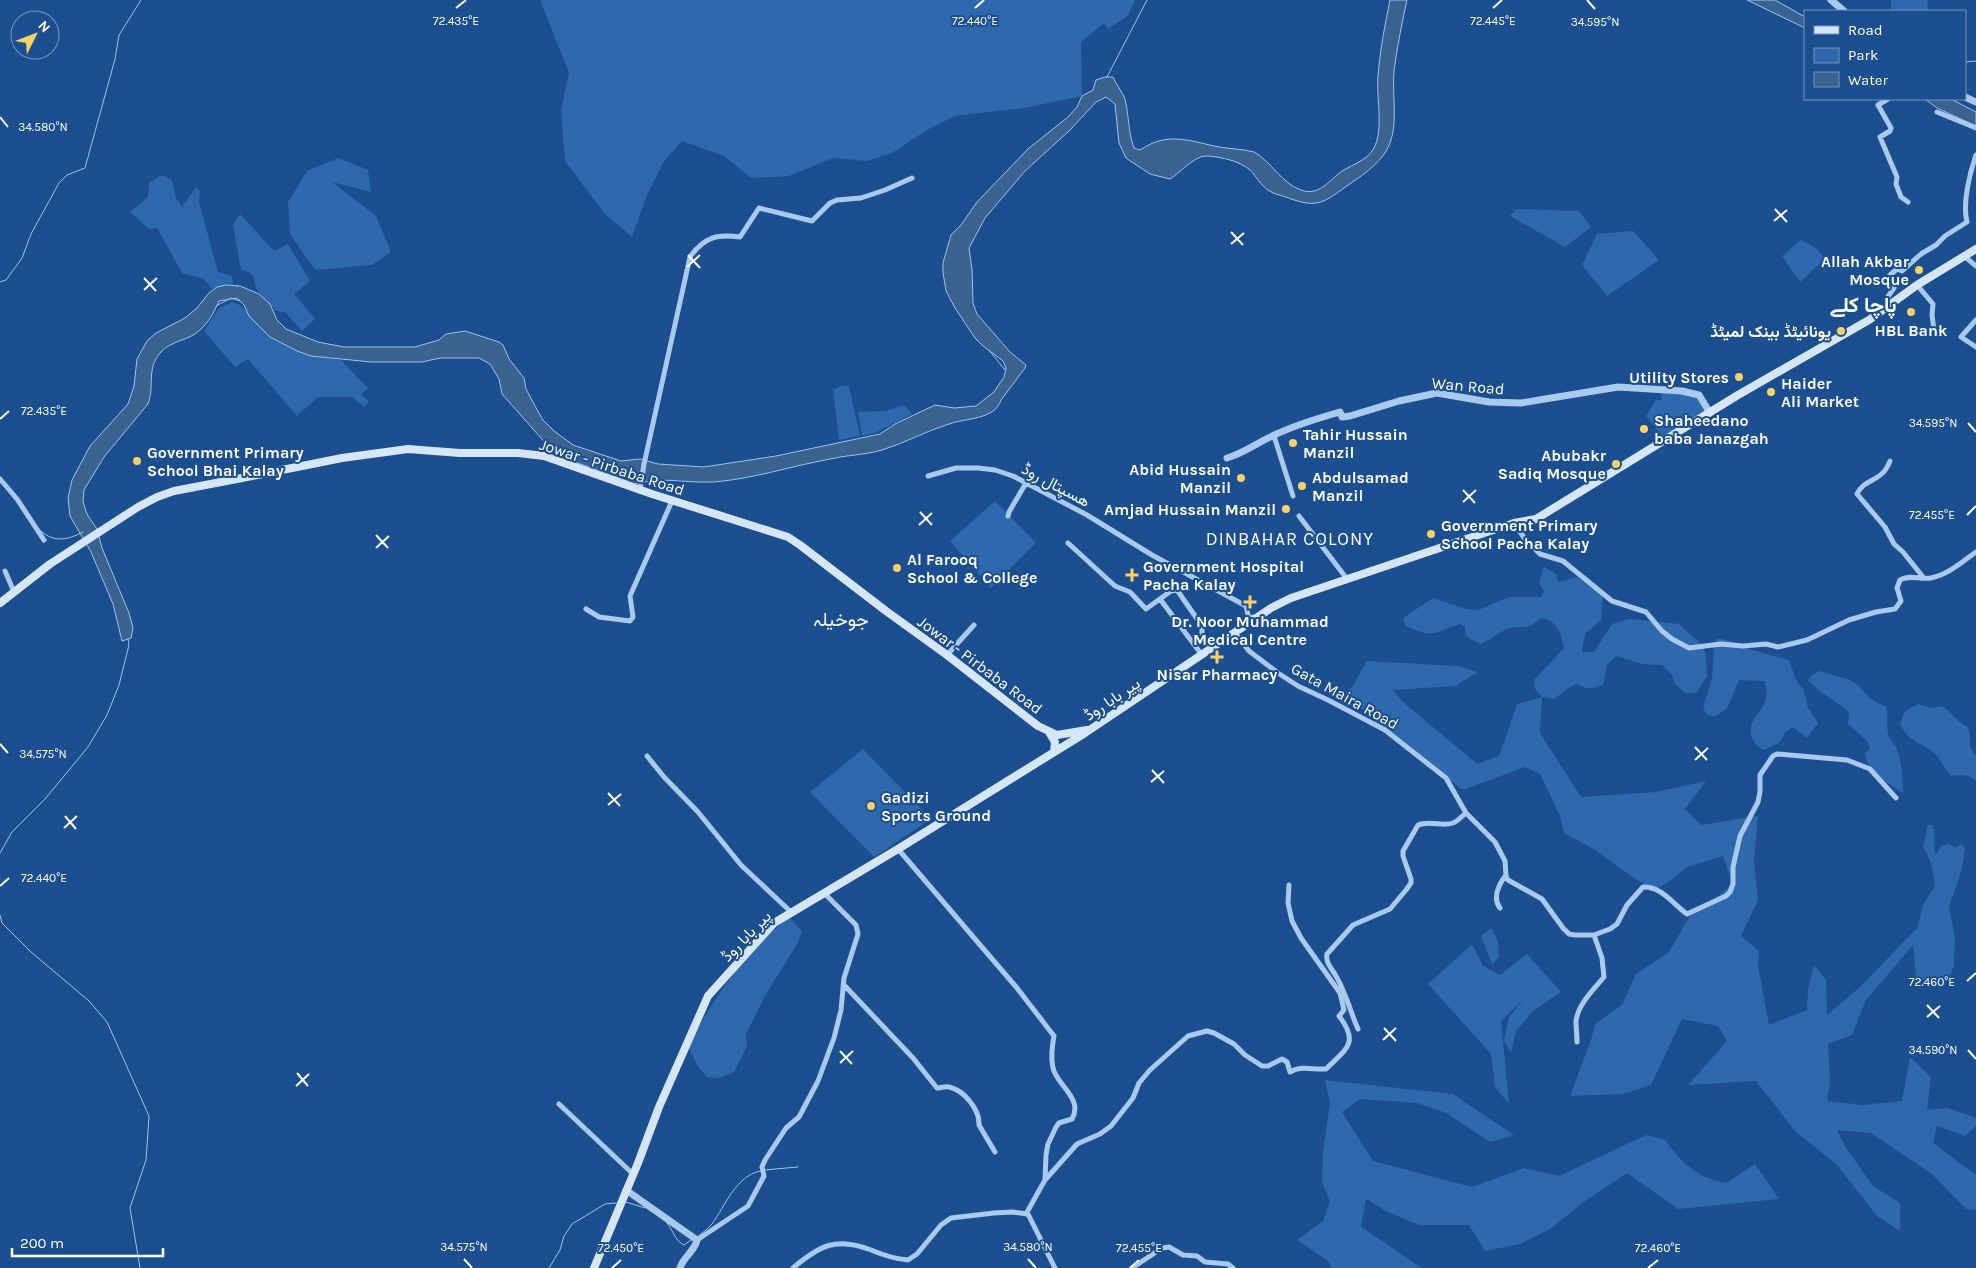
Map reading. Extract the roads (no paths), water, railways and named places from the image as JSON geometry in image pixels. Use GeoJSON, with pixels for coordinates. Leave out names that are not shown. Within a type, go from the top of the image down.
{"type":"FeatureCollection","features":[{"type":"Feature","properties":{"kind":"main road","name":"پیر بابا روڈ"},"geometry":{"type":"LineString","coordinates":[[594,1268],[659,1107],[708,996],[774,923],[898,849],[1091,729],[1261,615],[1291,598],[1514,523],[1536,520],[1710,413],[1869,320],[1917,284],[1976,249]]}},
{"type":"Feature","properties":{"kind":"main road","name":"Jowar - Pirbaba Road"},"geometry":{"type":"LineString","coordinates":[[0,603],[50,564],[138,507],[174,491],[342,458],[408,449],[460,453],[518,453],[544,456],[672,501],[788,537],[800,544],[886,611],[947,655],[1038,726],[1057,735],[1091,729]]}},
{"type":"Feature","properties":{"kind":"main road"},"geometry":{"type":"LineString","coordinates":[[1049,732],[1054,742],[1054,752]]}},
{"type":"Feature","properties":{"kind":"street"},"geometry":{"type":"LineString","coordinates":[[1831,0],[1843,10]]}},
{"type":"Feature","properties":{"kind":"street"},"geometry":{"type":"LineString","coordinates":[[1886,100],[1878,105],[1889,122],[1890,128],[1888,133],[1880,137],[1897,177],[1896,184],[1901,197],[1908,202]]}},
{"type":"Feature","properties":{"kind":"street"},"geometry":{"type":"LineString","coordinates":[[1937,112],[1976,128]]}},
{"type":"Feature","properties":{"kind":"street"},"geometry":{"type":"LineString","coordinates":[[1890,305],[1887,298],[1894,288],[1891,285],[1894,281],[1890,275],[1897,269],[1902,271],[1921,254],[1967,222],[1966,190],[1976,155]]}},
{"type":"Feature","properties":{"kind":"street"},"geometry":{"type":"LineString","coordinates":[[640,490],[644,464],[690,257],[697,247],[704,241],[724,235],[740,237],[759,208],[812,222],[830,203],[837,200],[853,200],[877,193],[912,178]]}},
{"type":"Feature","properties":{"kind":"street"},"geometry":{"type":"LineString","coordinates":[[1964,256],[1976,266]]}},
{"type":"Feature","properties":{"kind":"street"},"geometry":{"type":"LineString","coordinates":[[1917,284],[1933,304],[1934,330]]}},
{"type":"Feature","properties":{"kind":"street"},"geometry":{"type":"LineString","coordinates":[[1976,320],[1961,337],[1976,347]]}},
{"type":"Feature","properties":{"kind":"street","name":"Wan Road"},"geometry":{"type":"LineString","coordinates":[[1227,458],[1241,454],[1274,436],[1313,420],[1340,412],[1342,417],[1350,416],[1399,400],[1436,394],[1508,404],[1618,387],[1682,391],[1699,395],[1710,413]]}},
{"type":"Feature","properties":{"kind":"street"},"geometry":{"type":"LineString","coordinates":[[1274,436],[1293,496]]}},
{"type":"Feature","properties":{"kind":"street"},"geometry":{"type":"LineString","coordinates":[[1890,461],[1882,475],[1862,486],[1857,494],[1885,527],[1894,544],[1904,552],[1923,577]]}},
{"type":"Feature","properties":{"kind":"street","name":"ھسپتال روڈ"},"geometry":{"type":"LineString","coordinates":[[928,476],[956,468],[995,470],[1026,483],[1087,515],[1152,555],[1246,606],[1249,619],[1261,615]]}},
{"type":"Feature","properties":{"kind":"street"},"geometry":{"type":"LineString","coordinates":[[0,479],[17,500],[44,540]]}},
{"type":"Feature","properties":{"kind":"street"},"geometry":{"type":"LineString","coordinates":[[1008,516],[1026,483]]}},
{"type":"Feature","properties":{"kind":"street"},"geometry":{"type":"LineString","coordinates":[[586,609],[598,616],[630,621],[633,617],[630,596],[672,501]]}},
{"type":"Feature","properties":{"kind":"street"},"geometry":{"type":"LineString","coordinates":[[1298,516],[1347,579]]}},
{"type":"Feature","properties":{"kind":"street"},"geometry":{"type":"LineString","coordinates":[[1514,523],[1525,539],[1540,554],[1563,561],[1612,601],[1646,612],[1662,632],[1689,648],[1721,644],[1743,646],[1766,644],[1778,646],[1807,640],[1849,620],[1876,612],[1895,609],[1901,601],[1897,588],[1900,580],[1910,576],[1933,577],[1954,569],[1976,552]]}},
{"type":"Feature","properties":{"kind":"street"},"geometry":{"type":"LineString","coordinates":[[1068,543],[1116,586],[1130,592],[1146,609],[1171,591],[1177,590],[1202,626],[1202,633],[1212,648]]}},
{"type":"Feature","properties":{"kind":"street"},"geometry":{"type":"LineString","coordinates":[[5,571],[14,592]]}},
{"type":"Feature","properties":{"kind":"street"},"geometry":{"type":"LineString","coordinates":[[1160,599],[1202,655]]}},
{"type":"Feature","properties":{"kind":"street"},"geometry":{"type":"LineString","coordinates":[[947,655],[974,625]]}},
{"type":"Feature","properties":{"kind":"street"},"geometry":{"type":"LineString","coordinates":[[1188,636],[1196,636],[1202,633]]}},
{"type":"Feature","properties":{"kind":"street","name":"Gata Maira Road"},"geometry":{"type":"LineString","coordinates":[[1235,633],[1253,655],[1298,686],[1385,730],[1446,778],[1466,813],[1495,842],[1505,861],[1506,875]]}},
{"type":"Feature","properties":{"kind":"street"},"geometry":{"type":"LineString","coordinates":[[1506,875],[1508,880],[1542,899],[1569,934],[1594,935],[1617,924],[1627,905],[1643,887],[1648,887],[1667,897],[1687,914],[1726,896],[1733,884],[1733,867],[1740,836],[1758,802],[1760,775],[1773,756],[1777,754],[1826,757],[1870,769],[1896,798]]}},
{"type":"Feature","properties":{"kind":"street"},"geometry":{"type":"LineString","coordinates":[[647,756],[664,777],[698,812],[741,865],[791,912]]}},
{"type":"Feature","properties":{"kind":"street"},"geometry":{"type":"LineString","coordinates":[[1358,1029],[1349,1010],[1344,990],[1327,961],[1327,954],[1353,925],[1390,908],[1411,883],[1403,851],[1418,825],[1433,822],[1447,824],[1456,822],[1466,813]]}},
{"type":"Feature","properties":{"kind":"street"},"geometry":{"type":"LineString","coordinates":[[898,849],[1017,988],[1054,1036],[1051,1054],[1054,1071],[1073,1100],[1076,1108],[1072,1119],[1058,1123],[1048,1144],[1045,1180]]}},
{"type":"Feature","properties":{"kind":"street"},"geometry":{"type":"LineString","coordinates":[[1500,908],[1496,897],[1506,875]]}},
{"type":"Feature","properties":{"kind":"street"},"geometry":{"type":"LineString","coordinates":[[1026,1214],[1045,1180],[1077,1144],[1100,1134],[1111,1126],[1133,1098],[1139,1083],[1150,1070],[1188,1036],[1207,1031],[1214,1033],[1234,1044],[1254,1063],[1268,1066],[1282,1059],[1287,1062],[1290,1072],[1300,1067],[1316,1070],[1326,1069],[1347,1048],[1351,1038],[1349,1028],[1339,1016],[1344,1010],[1340,993],[1301,938],[1292,921],[1288,904],[1289,885]]}},
{"type":"Feature","properties":{"kind":"street"},"geometry":{"type":"LineString","coordinates":[[696,1240],[748,1206],[764,1176],[762,1167],[777,1140],[786,1128],[799,1117],[818,1081],[834,1038],[844,978],[858,934],[856,925],[824,893]]}},
{"type":"Feature","properties":{"kind":"street"},"geometry":{"type":"LineString","coordinates":[[1577,1042],[1576,1020],[1578,1014],[1592,989],[1604,977],[1602,958],[1594,935]]}},
{"type":"Feature","properties":{"kind":"street"},"geometry":{"type":"LineString","coordinates":[[844,985],[913,1058],[937,1088],[949,1087],[965,1095],[980,1120],[980,1125],[995,1152]]}},
{"type":"Feature","properties":{"kind":"street"},"geometry":{"type":"LineString","coordinates":[[560,1104],[633,1174]]}},
{"type":"Feature","properties":{"kind":"street"},"geometry":{"type":"LineString","coordinates":[[626,1190],[696,1240]]}},
{"type":"Feature","properties":{"kind":"street"},"geometry":{"type":"LineString","coordinates":[[793,1268],[821,1247],[837,1243],[858,1245],[896,1260],[908,1260],[916,1254],[941,1225],[951,1218],[994,1213],[1026,1214]]}},
{"type":"Feature","properties":{"kind":"street"},"geometry":{"type":"LineString","coordinates":[[1026,1214],[1055,1268]]}},
{"type":"Feature","properties":{"kind":"street"},"geometry":{"type":"LineString","coordinates":[[680,1268],[684,1259],[697,1244],[696,1240]]}},
{"type":"Feature","properties":{"kind":"street"},"geometry":{"type":"LineString","coordinates":[[1132,1268],[1162,1248],[1169,1246],[1183,1254],[1197,1256],[1205,1262],[1228,1264],[1233,1268]]}},
{"type":"Feature","properties":{"kind":"water"},"geometry":{"type":"Polygon","coordinates":[[[1390,0],[1407,0],[1394,71],[1394,126],[1390,143],[1379,160],[1368,170],[1334,195],[1321,202],[1306,203],[1272,192],[1265,188],[1246,167],[1219,157],[1203,156],[1198,158],[1170,179],[1150,174],[1126,158],[1119,143],[1115,104],[1106,97],[1096,102],[1070,130],[1025,171],[985,218],[969,248],[973,303],[977,314],[1010,352],[1026,365],[1025,368],[1001,400],[998,407],[986,415],[940,427],[876,452],[836,458],[728,480],[707,482],[652,480],[635,484],[572,461],[549,447],[502,394],[499,379],[490,364],[479,358],[440,358],[422,362],[371,362],[311,356],[270,337],[249,316],[244,305],[237,298],[219,301],[211,317],[196,334],[169,345],[160,353],[153,366],[148,404],[104,457],[84,490],[83,502],[87,514],[97,529],[102,548],[129,613],[133,628],[131,638],[122,641],[113,604],[91,552],[70,516],[68,498],[72,480],[90,446],[128,404],[134,386],[137,359],[147,341],[156,333],[185,318],[217,287],[226,285],[240,286],[259,294],[270,304],[277,320],[286,329],[318,342],[344,347],[415,347],[439,340],[446,334],[465,331],[499,342],[503,345],[509,359],[524,378],[526,389],[543,420],[554,431],[573,445],[621,461],[640,459],[658,464],[704,467],[776,456],[880,434],[895,424],[935,405],[954,408],[976,406],[994,392],[1004,377],[1006,368],[1003,361],[975,338],[946,291],[943,263],[951,235],[961,225],[977,202],[1028,149],[1068,117],[1077,107],[1082,96],[1093,90],[1096,80],[1113,77],[1122,93],[1125,99],[1134,148],[1140,150],[1160,141],[1179,139],[1250,151],[1260,156],[1294,187],[1306,191],[1316,190],[1341,172],[1367,157],[1374,148],[1379,132],[1379,66],[1390,0]]]}},
{"type":"Feature","properties":{"kind":"water"},"geometry":{"type":"Polygon","coordinates":[[[1747,0],[1775,0],[1804,16],[1804,28],[1747,0]]]}},
{"type":"Feature","properties":{"kind":"water"},"geometry":{"type":"Polygon","coordinates":[[[1926,100],[1953,100],[1976,112],[1976,126],[1937,108],[1926,100]]]}},
{"type":"Feature","properties":{"kind":"waterway"},"geometry":{"type":"LineString","coordinates":[[0,282],[6,280],[22,258],[31,234],[59,183],[67,175],[85,168],[115,59],[119,35],[141,0]]}},
{"type":"Feature","properties":{"kind":"waterway"},"geometry":{"type":"LineString","coordinates":[[1107,77],[1147,0]]}},
{"type":"Feature","properties":{"kind":"waterway"},"geometry":{"type":"LineString","coordinates":[[1966,62],[1976,61]]}},
{"type":"Feature","properties":{"kind":"waterway"},"geometry":{"type":"LineString","coordinates":[[216,306],[231,298],[240,301]]}},
{"type":"Feature","properties":{"kind":"waterway"},"geometry":{"type":"LineString","coordinates":[[989,350],[1005,370]]}},
{"type":"Feature","properties":{"kind":"waterway"},"geometry":{"type":"LineString","coordinates":[[41,531],[56,539],[72,537],[83,532]]}},
{"type":"Feature","properties":{"kind":"waterway"},"geometry":{"type":"LineString","coordinates":[[0,853],[12,832],[45,799],[88,747],[107,715],[119,685],[129,645],[128,639]]}},
{"type":"Feature","properties":{"kind":"waterway"},"geometry":{"type":"LineString","coordinates":[[0,915],[2,923],[31,952],[89,1001],[107,1022],[149,1116],[146,1160],[130,1208],[140,1268]]}},
{"type":"Feature","properties":{"kind":"waterway"},"geometry":{"type":"LineString","coordinates":[[764,1170],[798,1167]]}},
{"type":"Feature","properties":{"kind":"waterway"},"geometry":{"type":"LineString","coordinates":[[697,1237],[712,1224],[738,1185],[744,1179],[760,1171]]}},
{"type":"Feature","properties":{"kind":"waterway"},"geometry":{"type":"LineString","coordinates":[[626,1202],[645,1208]]}},
{"type":"Feature","properties":{"kind":"waterway"},"geometry":{"type":"LineString","coordinates":[[549,1268],[560,1250],[564,1236],[572,1224],[605,1204],[616,1203]]}},
{"type":"Feature","properties":{"kind":"waterway"},"geometry":{"type":"LineString","coordinates":[[667,1223],[681,1243],[684,1245],[691,1240]]}},
{"type":"Feature","properties":{"kind":"place","name":"Allah Akbar Mosque"},"geometry":{"type":"Point","coordinates":[1919,270]}},
{"type":"Feature","properties":{"kind":"place","name":"HBL Bank"},"geometry":{"type":"Point","coordinates":[1911,312]}},
{"type":"Feature","properties":{"kind":"place","name":"یونائیٹڈ بینک لمیٹڈ"},"geometry":{"type":"Point","coordinates":[1841,331]}},
{"type":"Feature","properties":{"kind":"place","name":"Utility Stores"},"geometry":{"type":"Point","coordinates":[1739,377]}},
{"type":"Feature","properties":{"kind":"place","name":"Haider Ali Market"},"geometry":{"type":"Point","coordinates":[1771,392]}},
{"type":"Feature","properties":{"kind":"place","name":"Shaheedano baba Janazgah"},"geometry":{"type":"Point","coordinates":[1644,429]}},
{"type":"Feature","properties":{"kind":"place","name":"Tahir Hussain Manzil"},"geometry":{"type":"Point","coordinates":[1293,443]}},
{"type":"Feature","properties":{"kind":"place","name":"Government Primary School Bhai Kalay"},"geometry":{"type":"Point","coordinates":[137,461]}},
{"type":"Feature","properties":{"kind":"place","name":"Abubakr Sadiq Mosque"},"geometry":{"type":"Point","coordinates":[1616,464]}},
{"type":"Feature","properties":{"kind":"place","name":"Abid Hussain Manzil"},"geometry":{"type":"Point","coordinates":[1241,478]}},
{"type":"Feature","properties":{"kind":"place","name":"Abdulsamad Manzil"},"geometry":{"type":"Point","coordinates":[1302,486]}},
{"type":"Feature","properties":{"kind":"place","name":"Amjad Hussain Manzil"},"geometry":{"type":"Point","coordinates":[1286,509]}},
{"type":"Feature","properties":{"kind":"place","name":"Government Primary School Pacha Kalay"},"geometry":{"type":"Point","coordinates":[1431,534]}},
{"type":"Feature","properties":{"kind":"place","name":"Al Farooq School & College"},"geometry":{"type":"Point","coordinates":[897,568]}},
{"type":"Feature","properties":{"kind":"place","name":"Government Hospital Pacha Kalay"},"geometry":{"type":"Point","coordinates":[1132,575]}},
{"type":"Feature","properties":{"kind":"place","name":"Dr. Noor Muhammad Medical Centre"},"geometry":{"type":"Point","coordinates":[1250,602]}},
{"type":"Feature","properties":{"kind":"place","name":"Nisar Pharmacy"},"geometry":{"type":"Point","coordinates":[1217,657]}},
{"type":"Feature","properties":{"kind":"place","name":"Gadizi Sports Ground"},"geometry":{"type":"Point","coordinates":[871,806]}},
{"type":"Feature","properties":{"kind":"district","name":"پاچا کلے"},"geometry":{"type":"Point","coordinates":[1863,305]}},
{"type":"Feature","properties":{"kind":"district","name":"DINBAHAR COLONY"},"geometry":{"type":"Point","coordinates":[1290,539]}},
{"type":"Feature","properties":{"kind":"district","name":"جوخیلہ"},"geometry":{"type":"Point","coordinates":[841,620]}}]}
